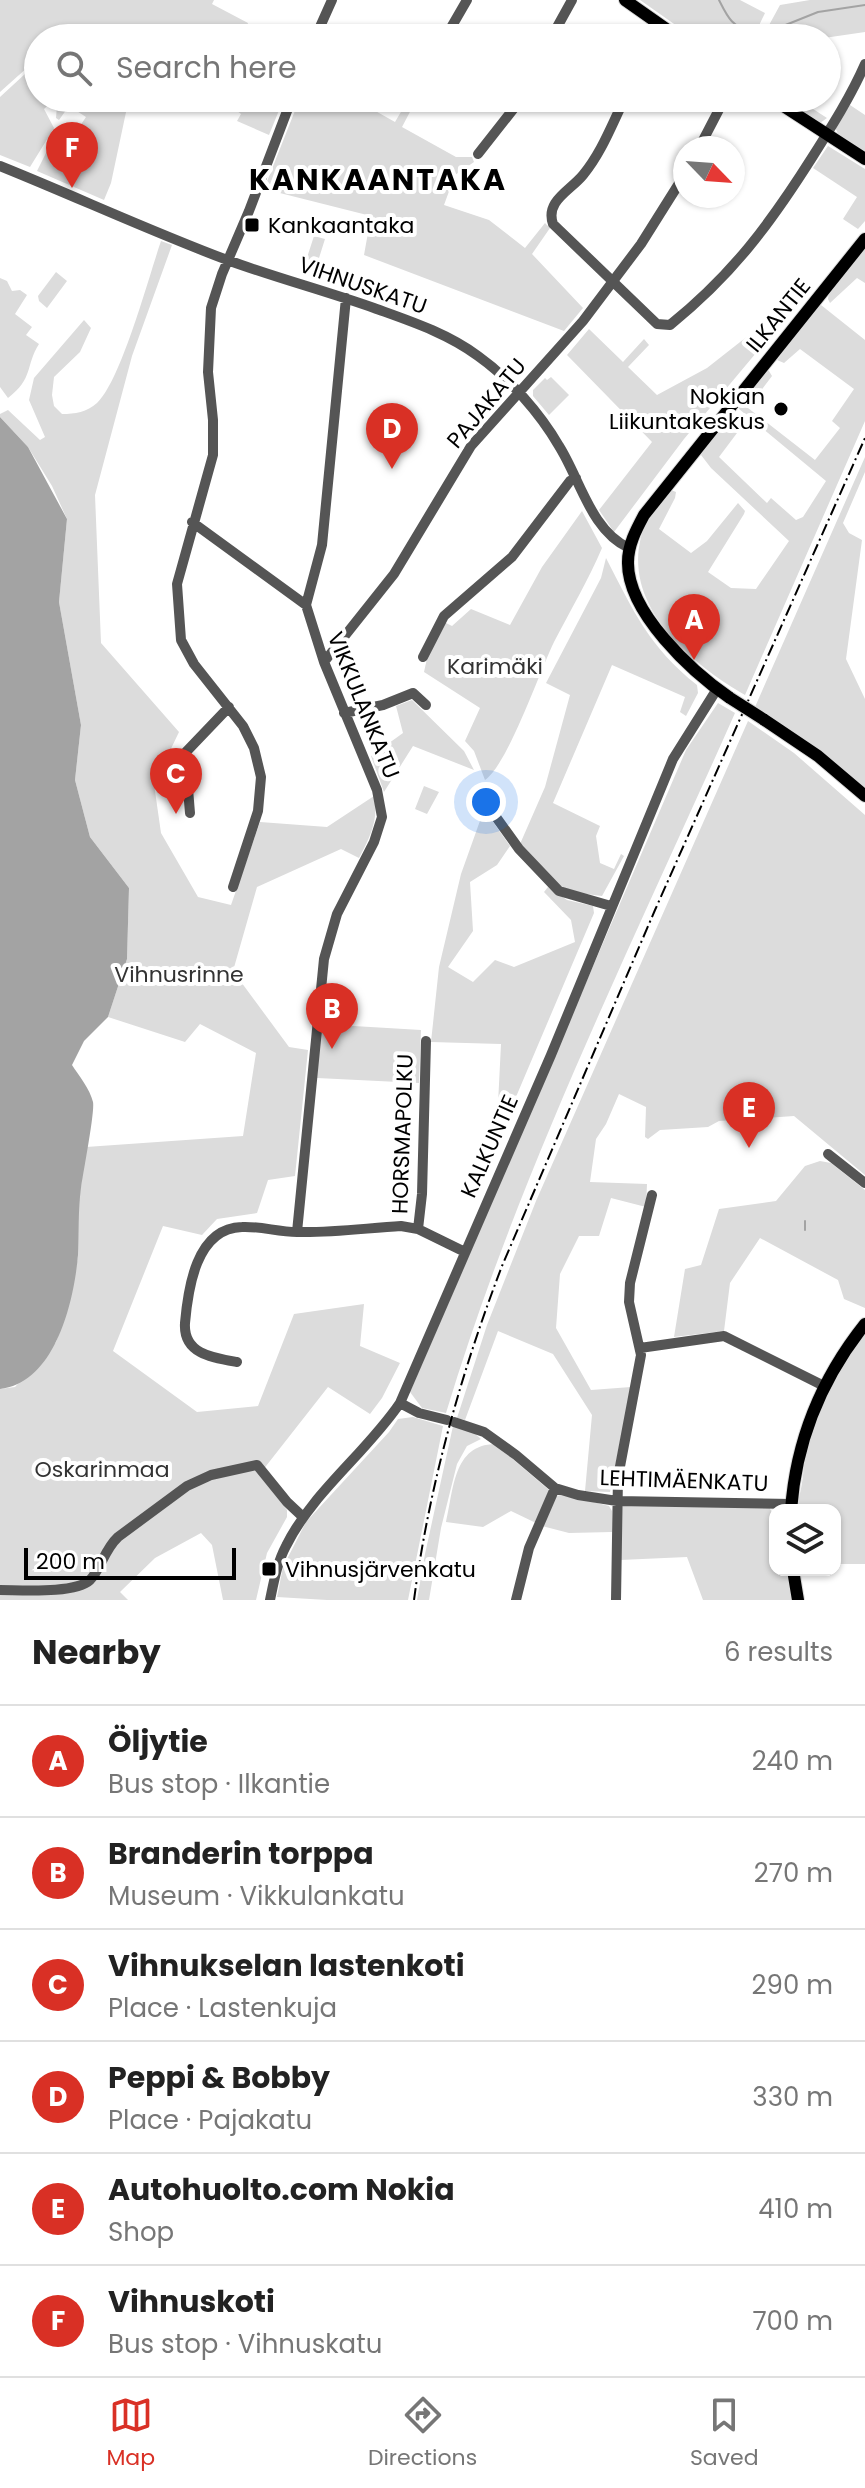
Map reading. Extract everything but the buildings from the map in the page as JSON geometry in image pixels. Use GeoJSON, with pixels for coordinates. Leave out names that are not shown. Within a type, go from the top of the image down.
{"type":"FeatureCollection","features":[{"type":"Feature","properties":{"kind":"main road"},"geometry":{"type":"LineString","coordinates":[[625,0],[651,24]]}},
{"type":"Feature","properties":{"kind":"main road"},"geometry":{"type":"LineString","coordinates":[[793,112],[865,159]]}},
{"type":"Feature","properties":{"kind":"main road","name":"ILKANTIE"},"geometry":{"type":"LineString","coordinates":[[629,548],[644,515],[865,239]]}},
{"type":"Feature","properties":{"kind":"main road"},"geometry":{"type":"LineString","coordinates":[[629,548],[631,580],[647,615],[677,653],[717,689],[818,756],[865,796]]}},
{"type":"Feature","properties":{"kind":"main road"},"geometry":{"type":"LineString","coordinates":[[792,1504],[803,1443],[824,1386],[865,1324]]}},
{"type":"Feature","properties":{"kind":"main road"},"geometry":{"type":"LineString","coordinates":[[794,1576],[798,1600]]}},
{"type":"Feature","properties":{"kind":"street"},"geometry":{"type":"LineString","coordinates":[[321,24],[332,0]]}},
{"type":"Feature","properties":{"kind":"street"},"geometry":{"type":"LineString","coordinates":[[453,24],[467,0]]}},
{"type":"Feature","properties":{"kind":"street"},"geometry":{"type":"LineString","coordinates":[[559,24],[572,0]]}},
{"type":"Feature","properties":{"kind":"street"},"geometry":{"type":"LineString","coordinates":[[841,108],[865,64]]}},
{"type":"Feature","properties":{"kind":"street"},"geometry":{"type":"LineString","coordinates":[[233,887],[258,811],[261,777],[254,748],[229,707],[194,664],[181,640],[177,584],[213,455],[208,372],[211,308],[287,112]]}},
{"type":"Feature","properties":{"kind":"street"},"geometry":{"type":"LineString","coordinates":[[478,154],[511,112]]}},
{"type":"Feature","properties":{"kind":"street"},"geometry":{"type":"LineString","coordinates":[[618,112],[597,154],[577,181],[552,205],[553,224],[657,324],[670,325],[747,252],[778,211],[839,112]]}},
{"type":"Feature","properties":{"kind":"street"},"geometry":{"type":"LineString","coordinates":[[705,136],[718,112]]}},
{"type":"Feature","properties":{"kind":"street","name":"VIHNUSKATU"},"geometry":{"type":"LineString","coordinates":[[0,166],[229,260],[346,298],[442,335],[478,355],[518,393],[552,435],[607,533],[629,548]]}},
{"type":"Feature","properties":{"kind":"street","name":"PAJAKATU"},"geometry":{"type":"LineString","coordinates":[[324,662],[394,574],[471,446],[571,336],[612,283],[673,192]]}},
{"type":"Feature","properties":{"kind":"street"},"geometry":{"type":"LineString","coordinates":[[192,522],[306,605],[322,545],[346,298]]}},
{"type":"Feature","properties":{"kind":"street"},"geometry":{"type":"LineString","coordinates":[[423,657],[444,616],[512,557],[570,481],[576,478]]}},
{"type":"Feature","properties":{"kind":"street","name":"VIKKULANKATU"},"geometry":{"type":"LineString","coordinates":[[297,1232],[324,959],[337,914],[374,842],[382,817],[377,790],[324,662],[306,605]]}},
{"type":"Feature","properties":{"kind":"street","name":"KALKUNTIE"},"geometry":{"type":"LineString","coordinates":[[270,1600],[283,1552],[303,1517],[370,1442],[400,1403],[551,1055],[673,759],[717,689]]}},
{"type":"Feature","properties":{"kind":"street"},"geometry":{"type":"LineString","coordinates":[[344,713],[383,705],[413,693],[426,705]]}},
{"type":"Feature","properties":{"kind":"street"},"geometry":{"type":"LineString","coordinates":[[190,813],[185,753],[229,707]]}},
{"type":"Feature","properties":{"kind":"street"},"geometry":{"type":"LineString","coordinates":[[486,803],[519,849],[559,891],[611,906]]}},
{"type":"Feature","properties":{"kind":"street","name":"HORSMAPOLKU"},"geometry":{"type":"LineString","coordinates":[[418,1229],[422,1194],[426,1041]]}},
{"type":"Feature","properties":{"kind":"street"},"geometry":{"type":"LineString","coordinates":[[828,1154],[865,1183]]}},
{"type":"Feature","properties":{"kind":"street"},"geometry":{"type":"LineString","coordinates":[[616,1600],[617,1501],[623,1441],[641,1355],[629,1292],[652,1195]]}},
{"type":"Feature","properties":{"kind":"street"},"geometry":{"type":"LineString","coordinates":[[237,1362],[209,1357],[195,1350],[188,1342],[185,1331],[194,1267],[211,1242],[226,1230],[240,1227],[297,1232],[401,1226],[418,1229],[465,1252]]}},
{"type":"Feature","properties":{"kind":"street"},"geometry":{"type":"LineString","coordinates":[[640,1348],[724,1336],[824,1386]]}},
{"type":"Feature","properties":{"kind":"street","name":"LEHTIMÄENKATU"},"geometry":{"type":"LineString","coordinates":[[400,1403],[419,1413],[484,1432],[555,1488],[578,1495],[617,1501],[769,1506]]}},
{"type":"Feature","properties":{"kind":"street"},"geometry":{"type":"LineString","coordinates":[[0,1590],[64,1588],[87,1582],[108,1546],[187,1486],[211,1475],[257,1465],[303,1517]]}},
{"type":"Feature","properties":{"kind":"street"},"geometry":{"type":"LineString","coordinates":[[516,1600],[529,1548],[555,1488]]}},
{"type":"Feature","properties":{"kind":"green space"},"geometry":{"type":"Polygon","coordinates":[[[0,0],[214,0],[212,4],[248,23],[24,24],[24,71],[0,92],[0,0]]]}},
{"type":"Feature","properties":{"kind":"green space"},"geometry":{"type":"Polygon","coordinates":[[[640,0],[740,0],[765,13],[760,24],[674,24],[640,0]]]}},
{"type":"Feature","properties":{"kind":"green space"},"geometry":{"type":"Polygon","coordinates":[[[810,0],[865,0],[865,32],[841,36],[841,24],[770,24],[780,5],[810,0]]]}},
{"type":"Feature","properties":{"kind":"green space"},"geometry":{"type":"Polygon","coordinates":[[[24,75],[24,112],[46,112],[54,128],[30,167],[0,155],[0,97],[24,75]]]}},
{"type":"Feature","properties":{"kind":"green space"},"geometry":{"type":"Polygon","coordinates":[[[850,105],[865,115],[865,151],[838,134],[835,127],[850,105]]]}},
{"type":"Feature","properties":{"kind":"green space"},"geometry":{"type":"Polygon","coordinates":[[[56,112],[65,112],[59,120],[56,112]]]}},
{"type":"Feature","properties":{"kind":"green space"},"geometry":{"type":"Polygon","coordinates":[[[78,112],[126,112],[111,183],[104,200],[37,171],[48,149],[60,156],[86,117],[78,112]]]}},
{"type":"Feature","properties":{"kind":"green space"},"geometry":{"type":"Polygon","coordinates":[[[238,112],[278,112],[269,135],[237,121],[241,114],[238,112]]]}},
{"type":"Feature","properties":{"kind":"green space"},"geometry":{"type":"Polygon","coordinates":[[[294,112],[377,112],[395,122],[401,112],[410,112],[402,127],[456,157],[472,157],[474,162],[455,175],[444,205],[489,220],[525,248],[545,223],[550,228],[532,254],[583,308],[564,331],[364,255],[371,216],[264,189],[294,112]]]}},
{"type":"Feature","properties":{"kind":"green space"},"geometry":{"type":"Polygon","coordinates":[[[804,112],[818,112],[827,118],[820,123],[804,112]]]}},
{"type":"Feature","properties":{"kind":"green space"},"geometry":{"type":"Polygon","coordinates":[[[828,146],[865,169],[865,221],[858,229],[843,219],[857,197],[813,168],[828,146]]]}},
{"type":"Feature","properties":{"kind":"green space"},"geometry":{"type":"Polygon","coordinates":[[[314,236],[325,239],[313,277],[302,273],[314,236]]]}},
{"type":"Feature","properties":{"kind":"green space","name":"Oskarinmaa"},"geometry":{"type":"Polygon","coordinates":[[[161,241],[172,245],[132,356],[95,495],[101,643],[179,732],[154,784],[161,833],[198,897],[231,905],[260,822],[327,827],[374,796],[375,813],[370,835],[359,858],[341,849],[257,887],[233,971],[289,1047],[308,1050],[295,1176],[268,1180],[257,1213],[217,1219],[202,1235],[163,1226],[113,1351],[197,1412],[258,1406],[294,1314],[364,1304],[360,1346],[400,1363],[370,1414],[328,1387],[259,1475],[287,1510],[287,1517],[267,1553],[256,1600],[223,1600],[212,1545],[201,1533],[155,1558],[120,1592],[128,1600],[0,1600],[0,1389],[15,1387],[56,1342],[78,1257],[78,1208],[86,1147],[243,1136],[256,1053],[200,1024],[185,1042],[108,1017],[127,959],[129,888],[90,837],[75,780],[81,725],[59,602],[67,519],[52,486],[28,447],[0,417],[8,410],[40,440],[45,437],[29,400],[34,378],[84,320],[91,328],[80,352],[54,377],[52,395],[54,406],[62,414],[81,412],[97,403],[125,351],[161,241]]]}},
{"type":"Feature","properties":{"kind":"green space"},"geometry":{"type":"Polygon","coordinates":[[[865,248],[865,283],[857,278],[830,303],[829,292],[865,248]]]}},
{"type":"Feature","properties":{"kind":"green space"},"geometry":{"type":"Polygon","coordinates":[[[56,272],[67,281],[47,308],[38,296],[56,272]]]}},
{"type":"Feature","properties":{"kind":"green space"},"geometry":{"type":"Polygon","coordinates":[[[0,278],[7,281],[12,291],[20,290],[27,295],[15,314],[32,327],[26,335],[39,344],[26,378],[8,398],[0,387],[0,278]]]}},
{"type":"Feature","properties":{"kind":"green space"},"geometry":{"type":"Polygon","coordinates":[[[821,305],[865,340],[865,421],[745,695],[684,650],[652,610],[642,587],[638,563],[641,537],[650,518],[671,490],[676,492],[675,498],[659,529],[691,553],[707,541],[738,503],[744,514],[708,572],[731,588],[756,589],[789,541],[701,455],[729,417],[735,419],[743,425],[719,457],[767,503],[771,498],[796,520],[803,517],[826,481],[739,409],[739,405],[765,371],[769,371],[772,376],[748,408],[815,460],[840,428],[832,421],[854,389],[800,349],[784,363],[777,360],[817,306],[821,305]]]}},
{"type":"Feature","properties":{"kind":"green space"},"geometry":{"type":"Polygon","coordinates":[[[589,329],[623,362],[644,339],[649,345],[628,367],[657,395],[707,368],[749,335],[761,347],[684,439],[614,532],[599,510],[652,442],[567,355],[589,329]]]}},
{"type":"Feature","properties":{"kind":"green space"},"geometry":{"type":"Polygon","coordinates":[[[551,377],[569,395],[549,415],[533,396],[533,390],[545,378],[551,377]]]}},
{"type":"Feature","properties":{"kind":"green space"},"geometry":{"type":"Polygon","coordinates":[[[865,457],[865,472],[843,523],[849,533],[862,540],[846,659],[865,699],[865,791],[755,707],[865,457]]]}},
{"type":"Feature","properties":{"kind":"green space","name":"Karimäki"},"geometry":{"type":"Polygon","coordinates":[[[582,511],[602,548],[554,642],[513,737],[494,771],[485,780],[474,751],[465,741],[480,708],[424,672],[428,654],[444,622],[452,626],[471,609],[510,625],[542,567],[582,511]]]}},
{"type":"Feature","properties":{"kind":"green space"},"geometry":{"type":"Polygon","coordinates":[[[606,558],[644,628],[666,657],[697,685],[698,693],[686,716],[680,712],[685,697],[612,665],[553,803],[600,826],[596,836],[600,863],[614,869],[621,854],[624,856],[602,896],[570,892],[556,883],[520,844],[545,787],[570,695],[546,683],[601,578],[606,558]]]}},
{"type":"Feature","properties":{"kind":"green space"},"geometry":{"type":"Polygon","coordinates":[[[412,700],[464,751],[474,770],[413,746],[384,792],[371,756],[403,733],[396,706],[412,700]]]}},
{"type":"Feature","properties":{"kind":"green space"},"geometry":{"type":"Polygon","coordinates":[[[718,703],[735,713],[543,1146],[475,1323],[446,1413],[422,1408],[410,1392],[686,750],[718,703]]]}},
{"type":"Feature","properties":{"kind":"green space"},"geometry":{"type":"Polygon","coordinates":[[[748,721],[794,753],[865,815],[865,1175],[794,1116],[719,1121],[708,1127],[660,1130],[648,1139],[645,1137],[646,1107],[619,1094],[596,1139],[590,1182],[647,1184],[646,1207],[611,1198],[599,1236],[579,1236],[560,1274],[556,1328],[591,1390],[631,1387],[610,1492],[585,1491],[592,1415],[553,1354],[498,1331],[465,1420],[457,1418],[487,1325],[536,1201],[748,721]]]}},
{"type":"Feature","properties":{"kind":"green space"},"geometry":{"type":"Polygon","coordinates":[[[424,786],[439,792],[427,814],[415,809],[424,786]]]}},
{"type":"Feature","properties":{"kind":"green space"},"geometry":{"type":"Polygon","coordinates":[[[488,815],[510,846],[497,865],[470,882],[473,931],[448,967],[473,982],[495,960],[514,967],[575,942],[571,920],[544,892],[548,887],[567,900],[593,906],[594,913],[496,1144],[501,1044],[431,1042],[439,967],[461,874],[481,818],[488,815]]]}},
{"type":"Feature","properties":{"kind":"green space"},"geometry":{"type":"Polygon","coordinates":[[[320,1024],[421,1030],[419,1083],[317,1078],[320,1024]]]}},
{"type":"Feature","properties":{"kind":"green space"},"geometry":{"type":"Polygon","coordinates":[[[820,1161],[831,1163],[865,1190],[865,1308],[844,1299],[838,1280],[760,1238],[730,1283],[724,1331],[674,1337],[685,1269],[701,1265],[719,1209],[776,1201],[805,1166],[820,1161]]]}},
{"type":"Feature","properties":{"kind":"green space"},"geometry":{"type":"Polygon","coordinates":[[[865,1331],[865,1564],[841,1564],[841,1504],[797,1504],[806,1448],[815,1416],[865,1331]]]}},
{"type":"Feature","properties":{"kind":"green space"},"geometry":{"type":"Polygon","coordinates":[[[413,1417],[443,1426],[408,1600],[277,1597],[283,1567],[306,1522],[398,1419],[413,1417]]]}},
{"type":"Feature","properties":{"kind":"green space"},"geometry":{"type":"Polygon","coordinates":[[[453,1426],[473,1432],[481,1439],[467,1446],[457,1464],[441,1528],[429,1600],[417,1600],[425,1554],[453,1426]]]}},
{"type":"Feature","properties":{"kind":"green space"},"geometry":{"type":"Polygon","coordinates":[[[495,1444],[549,1490],[536,1523],[511,1511],[483,1527],[446,1522],[454,1483],[463,1460],[481,1446],[495,1444]]]}},
{"type":"Feature","properties":{"kind":"green space"},"geometry":{"type":"Polygon","coordinates":[[[563,1494],[609,1506],[612,1511],[612,1532],[569,1533],[542,1526],[555,1497],[563,1494]]]}},
{"type":"Feature","properties":{"kind":"green space"},"geometry":{"type":"Polygon","coordinates":[[[623,1505],[769,1507],[769,1576],[787,1576],[792,1600],[703,1600],[687,1557],[620,1560],[620,1509],[623,1505]]]}},
{"type":"Feature","properties":{"kind":"shaded area"},"geometry":{"type":"Polygon","coordinates":[[[0,417],[28,447],[67,519],[59,602],[81,725],[75,780],[90,837],[129,888],[127,959],[108,1017],[84,1041],[72,1065],[89,1092],[93,1108],[80,1196],[78,1255],[72,1295],[48,1356],[35,1372],[19,1383],[0,1389],[0,417]]]}},
{"type":"Feature","properties":{"kind":"waterway"},"geometry":{"type":"LineString","coordinates":[[719,0],[735,24]]}},
{"type":"Feature","properties":{"kind":"waterway"},"geometry":{"type":"LineString","coordinates":[[788,24],[818,12],[865,5]]}},
{"type":"Feature","properties":{"kind":"waterway"},"geometry":{"type":"LineString","coordinates":[[805,1221],[805,1230]]}},
{"type":"Feature","properties":{"kind":"railway"},"geometry":{"type":"LineString","coordinates":[[414,1600],[428,1515],[448,1430],[502,1266],[655,910],[865,438]]}},
{"type":"Feature","properties":{"kind":"place","name":"Vihnuskoti"},"geometry":{"type":"Point","coordinates":[72,188]}},
{"type":"Feature","properties":{"kind":"place","name":"Kankaantaka"},"geometry":{"type":"Point","coordinates":[252,225]}},
{"type":"Feature","properties":{"kind":"place","name":"Nokian Liikuntakeskus"},"geometry":{"type":"Point","coordinates":[781,409]}},
{"type":"Feature","properties":{"kind":"place","name":"Peppi & Bobby"},"geometry":{"type":"Point","coordinates":[392,469]}},
{"type":"Feature","properties":{"kind":"place","name":"Öljytie"},"geometry":{"type":"Point","coordinates":[694,660]}},
{"type":"Feature","properties":{"kind":"place","name":"Vihnukselan lastenkoti"},"geometry":{"type":"Point","coordinates":[176,814]}},
{"type":"Feature","properties":{"kind":"place","name":"Branderin torppa"},"geometry":{"type":"Point","coordinates":[332,1049]}},
{"type":"Feature","properties":{"kind":"place","name":"Autohuolto.com Nokia"},"geometry":{"type":"Point","coordinates":[749,1148]}},
{"type":"Feature","properties":{"kind":"place","name":"Vihnusjärvenkatu"},"geometry":{"type":"Point","coordinates":[269,1569]}},
{"type":"Feature","properties":{"kind":"district","name":"KANKAANTAKA"},"geometry":{"type":"Point","coordinates":[378,180]}},
{"type":"Feature","properties":{"kind":"park label","name":"Vihnusrinne"},"geometry":{"type":"Point","coordinates":[179,974]}}]}
